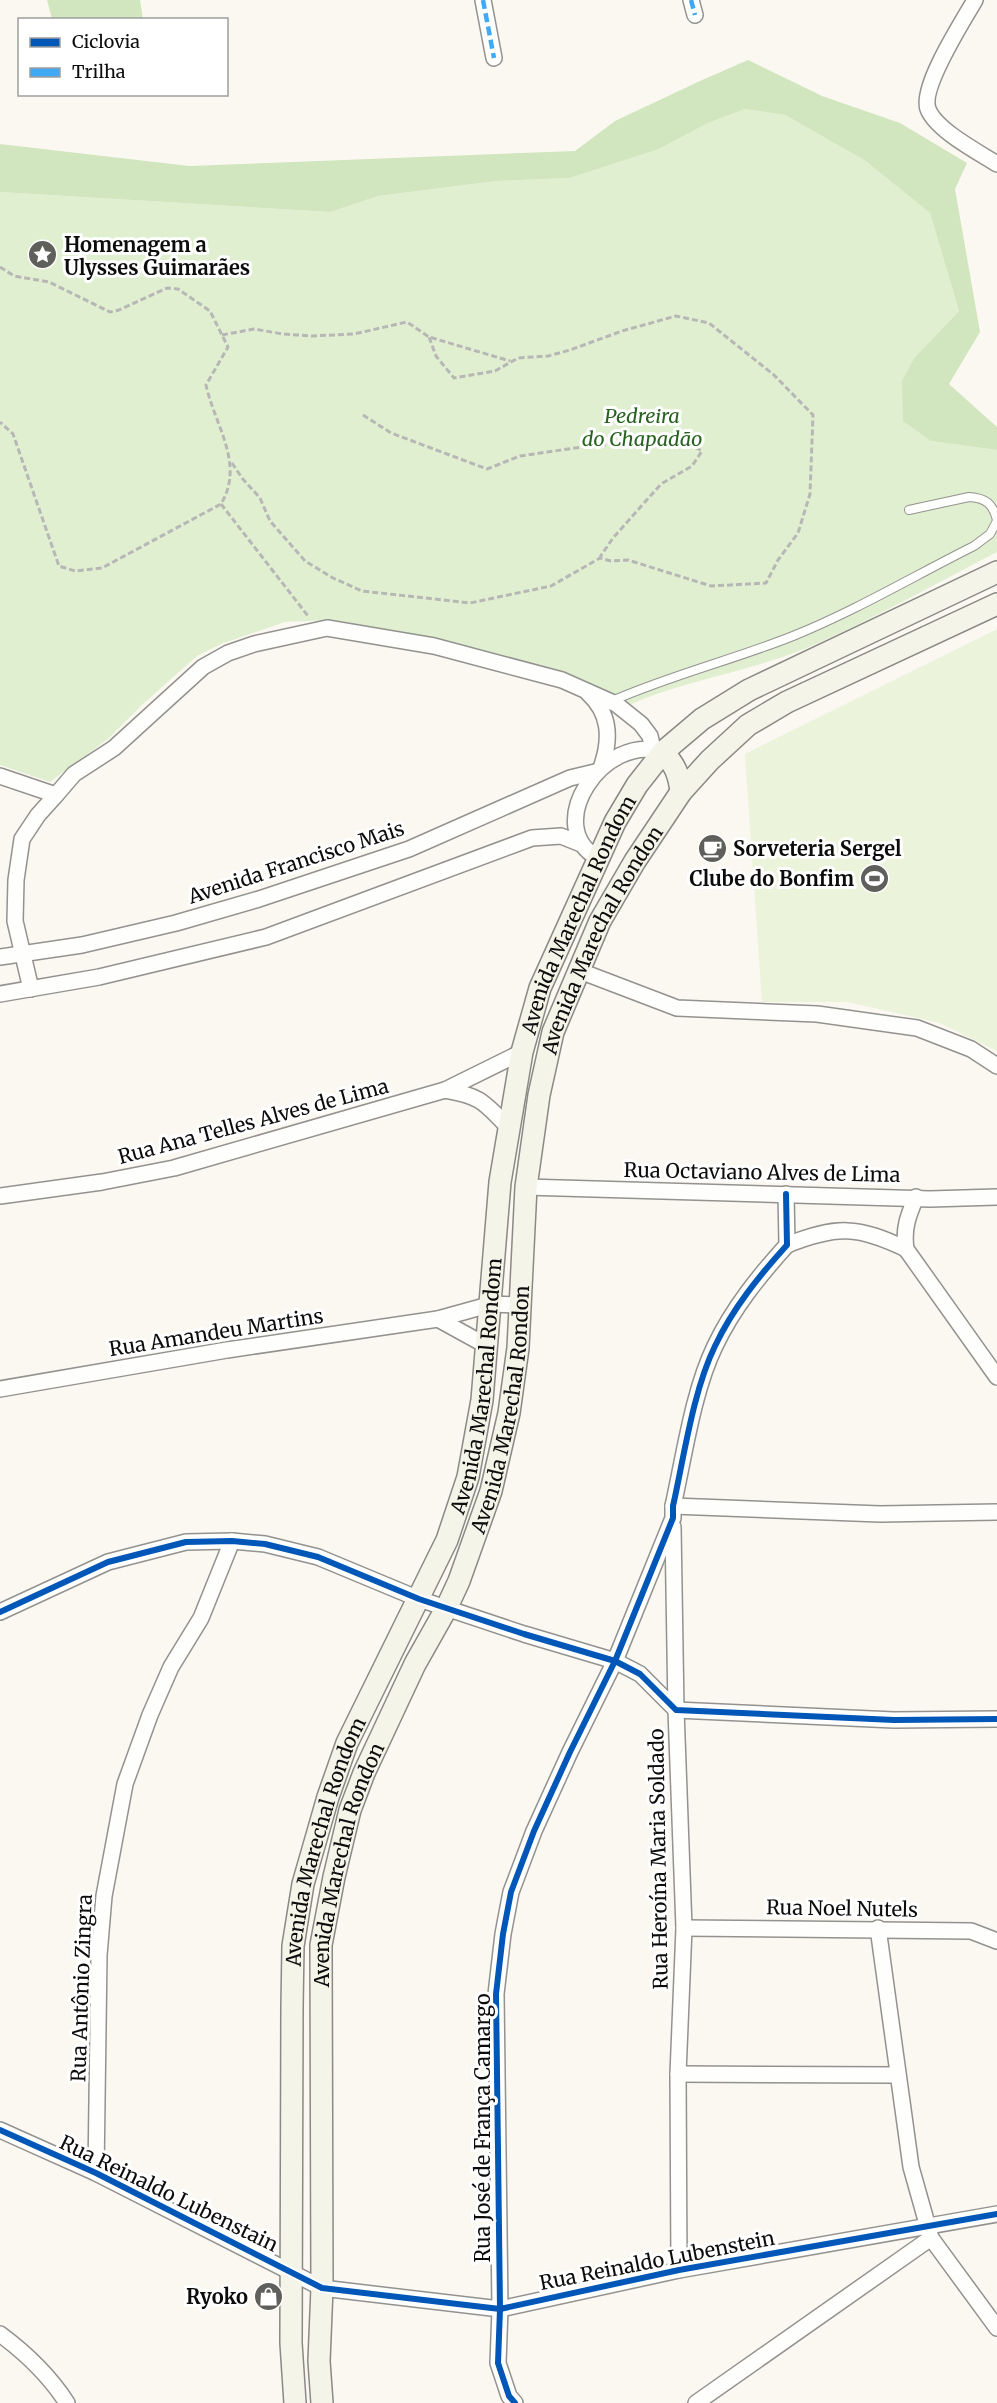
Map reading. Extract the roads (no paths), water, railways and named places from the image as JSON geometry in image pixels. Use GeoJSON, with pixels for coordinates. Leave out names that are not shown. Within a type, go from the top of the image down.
{"type":"FeatureCollection","features":[{"type":"Feature","properties":{"kind":"main road","name":"Avenida Marechal Rondom"},"geometry":{"type":"LineString","coordinates":[[295,2403],[291,2343],[293,1946],[303,1884],[328,1797],[347,1743],[447,1540],[468,1477],[482,1400],[488,1346],[500,1182],[522,1052],[540,988],[615,822],[658,750],[749,690],[997,572]]}},
{"type":"Feature","properties":{"kind":"main road","name":"Avenida Marechal Rondon"},"geometry":{"type":"LineString","coordinates":[[322,2403],[319,2361],[322,2288],[321,1945],[350,1810],[394,1707],[446,1609],[475,1540],[503,1445],[518,1348],[526,1187],[539,1095],[553,1032],[600,921],[635,861],[681,792],[747,724],[806,693],[997,604]]}},
{"type":"Feature","properties":{"kind":"main road"},"geometry":{"type":"LineString","coordinates":[[658,750],[675,764],[680,777],[681,792]]}},
{"type":"Feature","properties":{"kind":"main road"},"geometry":{"type":"LineString","coordinates":[[598,858],[617,863],[635,861]]}},
{"type":"Feature","properties":{"kind":"street"},"geometry":{"type":"LineString","coordinates":[[483,0],[494,57]]}},
{"type":"Feature","properties":{"kind":"street"},"geometry":{"type":"LineString","coordinates":[[975,0],[948,45],[929,88],[927,108],[937,123],[997,164]]}},
{"type":"Feature","properties":{"kind":"street"},"geometry":{"type":"LineString","coordinates":[[31,989],[15,921],[16,880],[22,839],[38,815],[74,774],[114,748],[203,667],[228,653],[254,644],[327,628],[434,646],[562,680],[610,701],[641,724],[658,750]]}},
{"type":"Feature","properties":{"kind":"street"},"geometry":{"type":"LineString","coordinates":[[584,689],[595,699],[606,715],[608,733],[599,769],[583,792],[578,808],[576,828],[581,844],[587,852],[598,858]]}},
{"type":"Feature","properties":{"kind":"street","name":"Avenida Francisco Mais"},"geometry":{"type":"LineString","coordinates":[[0,957],[82,945],[259,899],[409,849],[570,778],[599,769],[633,750],[658,750]]}},
{"type":"Feature","properties":{"kind":"street"},"geometry":{"type":"LineString","coordinates":[[0,776],[56,795]]}},
{"type":"Feature","properties":{"kind":"street"},"geometry":{"type":"LineString","coordinates":[[0,994],[99,978],[266,937],[532,838],[561,836],[581,844]]}},
{"type":"Feature","properties":{"kind":"street"},"geometry":{"type":"LineString","coordinates":[[580,970],[677,1008],[817,1014],[917,1028],[971,1049],[997,1066]]}},
{"type":"Feature","properties":{"kind":"street","name":"Rua Ana Telles Alves de Lima"},"geometry":{"type":"LineString","coordinates":[[0,1196],[102,1182],[174,1168],[445,1090],[522,1052]]}},
{"type":"Feature","properties":{"kind":"street","name":"Rua Ana Telles Alves de Lima"},"geometry":{"type":"LineString","coordinates":[[445,1090],[470,1094],[486,1104],[509,1128]]}},
{"type":"Feature","properties":{"kind":"street","name":"Rua Octaviano Alves de Lima"},"geometry":{"type":"LineString","coordinates":[[526,1187],[997,1197]]}},
{"type":"Feature","properties":{"kind":"street"},"geometry":{"type":"LineString","coordinates":[[786,1194],[787,1245],[814,1234],[840,1230],[864,1232],[906,1249],[997,1377]]}},
{"type":"Feature","properties":{"kind":"street"},"geometry":{"type":"LineString","coordinates":[[906,1249],[905,1226],[916,1197]]}},
{"type":"Feature","properties":{"kind":"street","name":"Rua José de França Camargo"},"geometry":{"type":"LineString","coordinates":[[514,2403],[509,2396],[498,2363],[500,2309],[496,1994],[503,1934],[511,1892],[534,1831],[615,1661],[673,1512],[699,1390],[714,1347],[736,1306],[787,1245]]}},
{"type":"Feature","properties":{"kind":"street","name":"Rua Amandeu Martins"},"geometry":{"type":"LineString","coordinates":[[0,1389],[227,1350],[438,1319],[492,1304],[520,1305]]}},
{"type":"Feature","properties":{"kind":"street"},"geometry":{"type":"LineString","coordinates":[[438,1319],[488,1346]]}},
{"type":"Feature","properties":{"kind":"street"},"geometry":{"type":"LineString","coordinates":[[673,1512],[880,1514],[997,1512]]}},
{"type":"Feature","properties":{"kind":"street","name":"Rua Heroína Maria Soldado"},"geometry":{"type":"LineString","coordinates":[[673,1512],[676,1710],[684,1928],[678,2074],[679,2270]]}},
{"type":"Feature","properties":{"kind":"street"},"geometry":{"type":"LineString","coordinates":[[0,1612],[108,1562],[186,1542],[232,1541],[265,1544],[318,1557],[446,1609],[615,1661],[640,1674],[676,1710],[894,1720],[997,1719]]}},
{"type":"Feature","properties":{"kind":"street","name":"Rua Antônio Zingra"},"geometry":{"type":"LineString","coordinates":[[96,2173],[99,1955],[104,1896],[124,1784],[171,1667],[201,1618],[232,1541]]}},
{"type":"Feature","properties":{"kind":"street","name":"Rua Noel Nutels"},"geometry":{"type":"LineString","coordinates":[[684,1928],[878,1928],[970,1931],[997,1941]]}},
{"type":"Feature","properties":{"kind":"street"},"geometry":{"type":"LineString","coordinates":[[878,1928],[911,2167],[928,2232],[997,2328]]}},
{"type":"Feature","properties":{"kind":"street"},"geometry":{"type":"LineString","coordinates":[[678,2074],[897,2075]]}},
{"type":"Feature","properties":{"kind":"street","name":"Rua Reinaldo Lubenstain"},"geometry":{"type":"LineString","coordinates":[[0,2130],[96,2173],[322,2288]]}},
{"type":"Feature","properties":{"kind":"street","name":"Rua Reinaldo Lubenstein"},"geometry":{"type":"LineString","coordinates":[[322,2288],[500,2309],[679,2270],[928,2232],[997,2214]]}},
{"type":"Feature","properties":{"kind":"street"},"geometry":{"type":"LineString","coordinates":[[696,2403],[928,2232]]}},
{"type":"Feature","properties":{"kind":"street"},"geometry":{"type":"LineString","coordinates":[[0,2334],[27,2354],[53,2382],[67,2403]]}},
{"type":"Feature","properties":{"kind":"lane"},"geometry":{"type":"LineString","coordinates":[[610,701],[819,625],[974,546],[990,534],[997,521],[994,509],[988,502],[979,498],[969,497],[909,510]]}},
{"type":"Feature","properties":{"kind":"place","name":"Homenagem a Ulysses Guimarães"},"geometry":{"type":"Point","coordinates":[43,255]}},
{"type":"Feature","properties":{"kind":"place","name":"Sorveteria Sergel"},"geometry":{"type":"Point","coordinates":[712,848]}},
{"type":"Feature","properties":{"kind":"place","name":"Clube do Bonfim"},"geometry":{"type":"Point","coordinates":[875,878]}},
{"type":"Feature","properties":{"kind":"place","name":"Ryoko"},"geometry":{"type":"Point","coordinates":[269,2296]}},
{"type":"Feature","properties":{"kind":"park label","name":"Pedreira do Chapadão"},"geometry":{"type":"Point","coordinates":[642,426]}}]}
